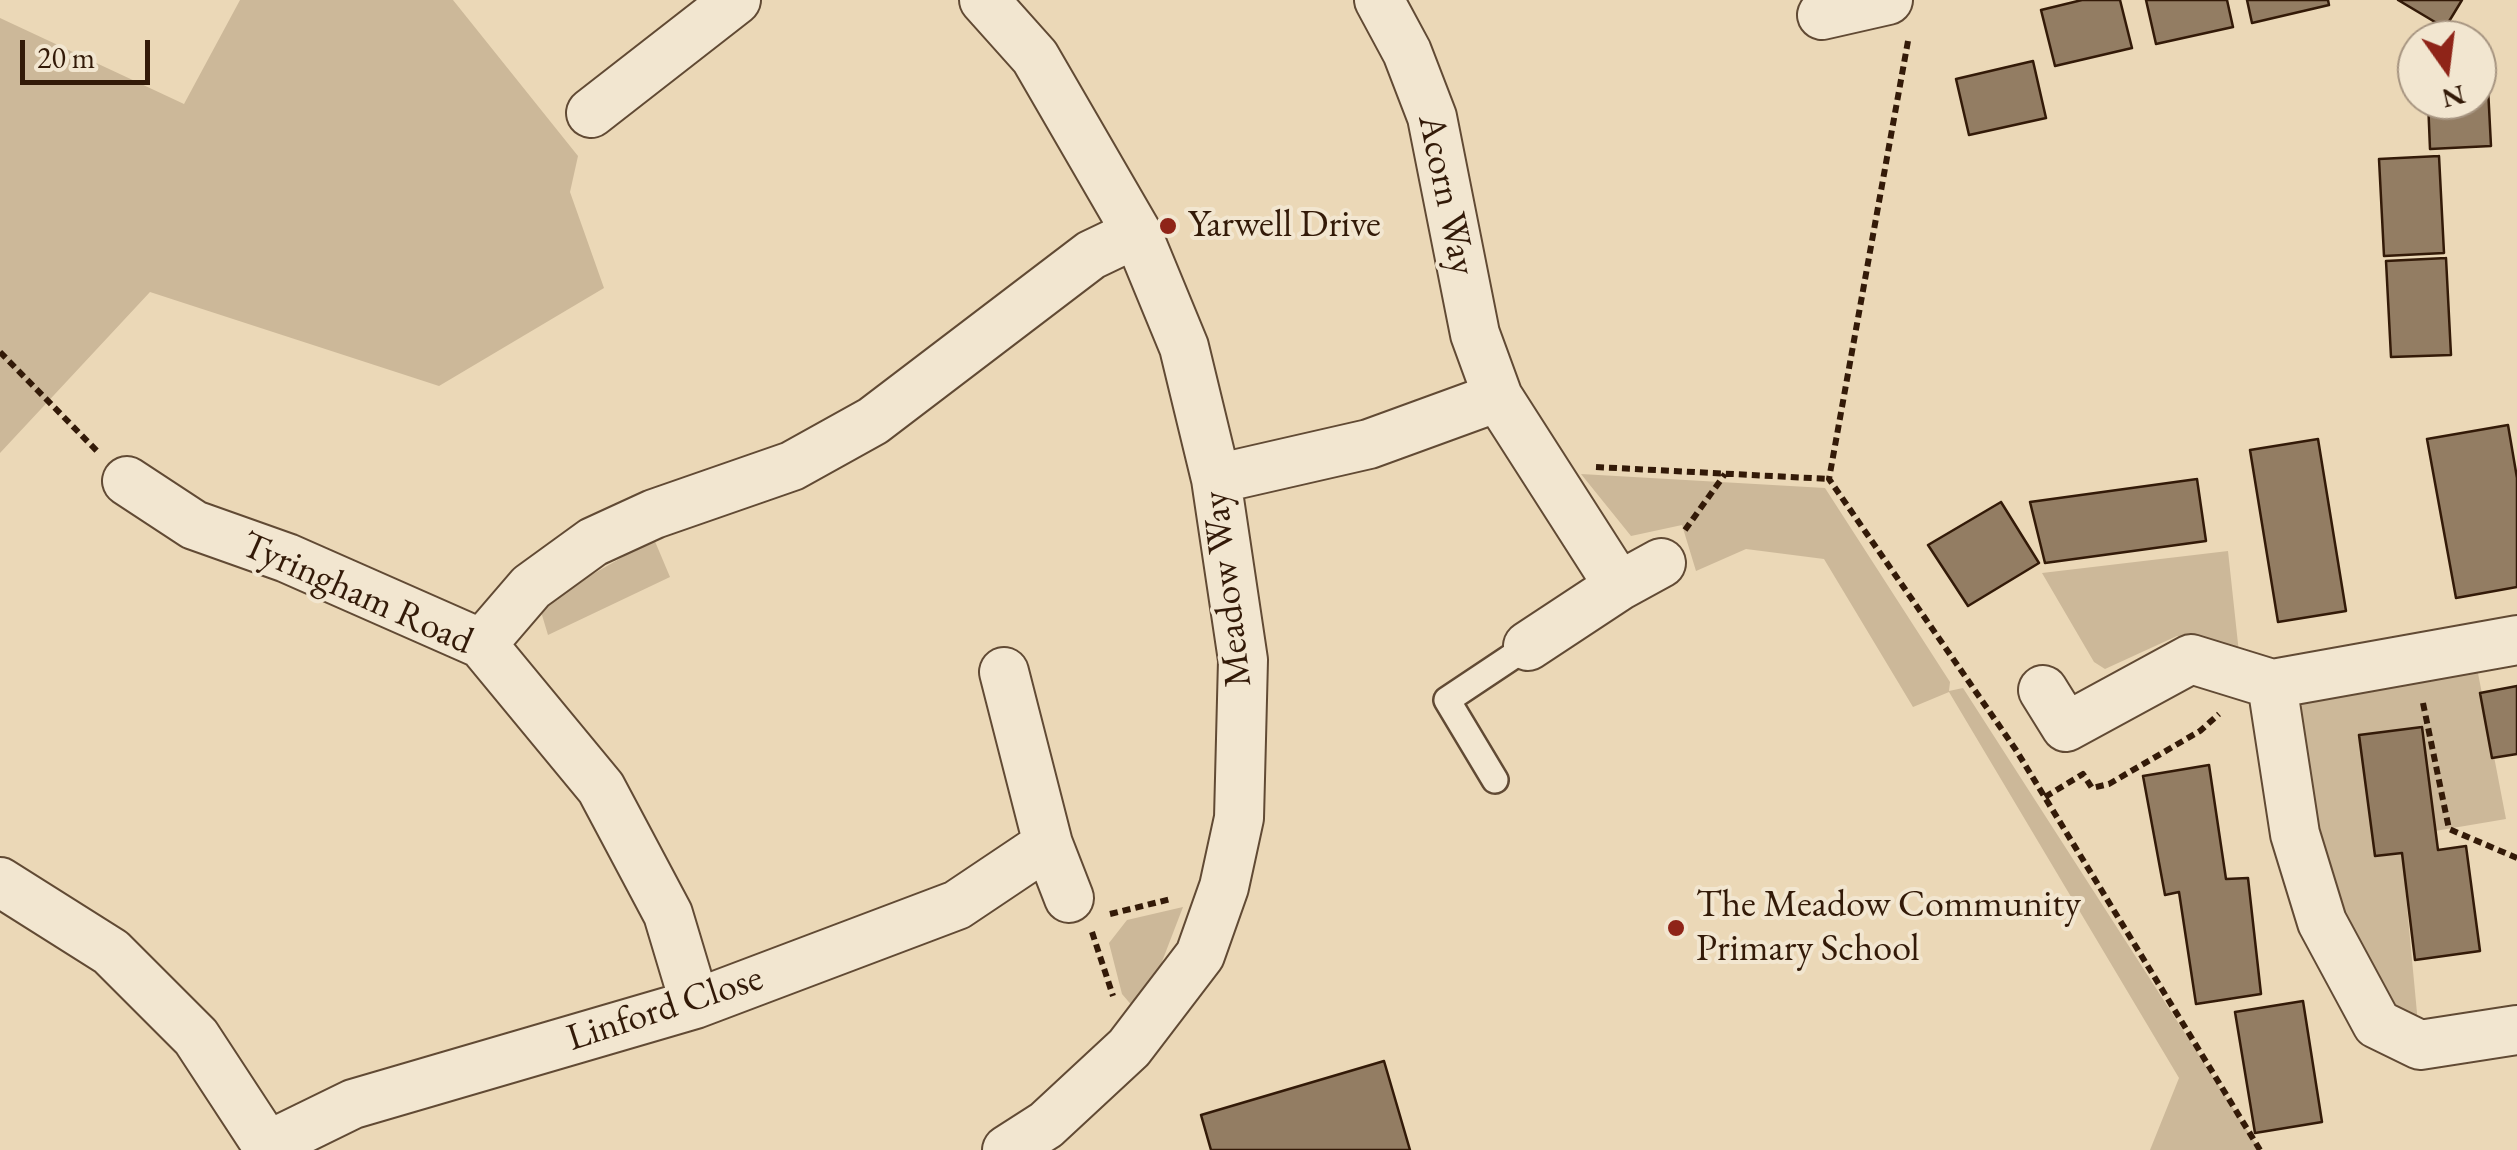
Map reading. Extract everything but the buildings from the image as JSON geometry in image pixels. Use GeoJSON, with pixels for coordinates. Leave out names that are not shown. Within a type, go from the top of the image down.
{"type":"FeatureCollection","features":[{"type":"Feature","properties":{"kind":"street"},"geometry":{"type":"LineString","coordinates":[[590,113],[736,0]]}},
{"type":"Feature","properties":{"kind":"street","name":"Meadow Way"},"geometry":{"type":"LineString","coordinates":[[984,0],[1035,57],[1138,233],[1184,347],[1216,480],[1244,660],[1239,818],[1224,887],[1200,955],[1130,1048],[1017,1148]]}},
{"type":"Feature","properties":{"kind":"street","name":"Acorn Way"},"geometry":{"type":"LineString","coordinates":[[1378,0],[1407,52],[1432,117],[1475,334],[1498,396],[1545,464],[1619,586]]}},
{"type":"Feature","properties":{"kind":"street"},"geometry":{"type":"LineString","coordinates":[[1822,15],[1898,19]]}},
{"type":"Feature","properties":{"kind":"street"},"geometry":{"type":"LineString","coordinates":[[482,644],[531,587],[593,542],[654,514],[792,466],[873,421],[1091,255],[1138,233]]}},
{"type":"Feature","properties":{"kind":"street"},"geometry":{"type":"LineString","coordinates":[[1216,480],[1369,444],[1498,396]]}},
{"type":"Feature","properties":{"kind":"street","name":"Tyringham Road"},"geometry":{"type":"LineString","coordinates":[[126,481],[194,525],[287,558],[482,644],[601,788],[668,914],[695,1004]]}},
{"type":"Feature","properties":{"kind":"street"},"geometry":{"type":"LineString","coordinates":[[1528,646],[1619,586],[1661,564]]}},
{"type":"Feature","properties":{"kind":"street"},"geometry":{"type":"LineString","coordinates":[[2043,690],[2066,727],[2191,659],[2262,680],[2517,640]]}},
{"type":"Feature","properties":{"kind":"street"},"geometry":{"type":"LineString","coordinates":[[1004,672],[1048,844],[1077,908]]}},
{"type":"Feature","properties":{"kind":"street"},"geometry":{"type":"LineString","coordinates":[[2262,680],[2295,834],[2322,922],[2378,1024],[2420,1045],[2517,1030]]}},
{"type":"Feature","properties":{"kind":"street","name":"Linford Close"},"geometry":{"type":"LineString","coordinates":[[270,1147],[354,1104],[695,1004],[957,905],[1048,844]]}},
{"type":"Feature","properties":{"kind":"street"},"geometry":{"type":"LineString","coordinates":[[0,882],[111,952],[196,1037],[270,1147]]}},
{"type":"Feature","properties":{"kind":"lane"},"geometry":{"type":"LineString","coordinates":[[1495,780],[1447,700],[1528,646]]}},
{"type":"Feature","properties":{"kind":"path"},"geometry":{"type":"LineString","coordinates":[[1898,19],[1829,479],[2044,796],[2260,1150]]}},
{"type":"Feature","properties":{"kind":"path"},"geometry":{"type":"LineString","coordinates":[[0,352],[126,481]]}},
{"type":"Feature","properties":{"kind":"path"},"geometry":{"type":"LineString","coordinates":[[1545,464],[1829,479]]}},
{"type":"Feature","properties":{"kind":"path"},"geometry":{"type":"LineString","coordinates":[[1661,564],[1725,474]]}},
{"type":"Feature","properties":{"kind":"path"},"geometry":{"type":"LineString","coordinates":[[2414,658],[2448,829],[2517,858]]}},
{"type":"Feature","properties":{"kind":"path"},"geometry":{"type":"LineString","coordinates":[[2044,796],[2084,774],[2092,788],[2099,789],[2124,776],[2200,732],[2262,680]]}},
{"type":"Feature","properties":{"kind":"path"},"geometry":{"type":"LineString","coordinates":[[1130,1048],[1096,939],[1077,908],[1224,887]]}},
{"type":"Feature","properties":{"kind":"shaded area"},"geometry":{"type":"Polygon","coordinates":[[[240,0],[453,0],[578,156],[570,192],[604,288],[439,386],[150,292],[0,453],[0,18],[184,104],[240,0]]]}},
{"type":"Feature","properties":{"kind":"shaded area"},"geometry":{"type":"Polygon","coordinates":[[[1581,474],[1825,488],[1950,682],[1949,691],[1963,688],[2260,1150],[2150,1150],[2179,1078],[1949,692],[1913,707],[1824,559],[1746,549],[1696,571],[1682,525],[1631,536],[1581,474]]]}},
{"type":"Feature","properties":{"kind":"shaded area"},"geometry":{"type":"Polygon","coordinates":[[[654,539],[670,577],[548,635],[539,605],[654,539]]]}},
{"type":"Feature","properties":{"kind":"shaded area"},"geometry":{"type":"Polygon","coordinates":[[[2228,551],[2239,653],[2177,636],[2105,669],[2094,662],[2042,573],[2228,551]]]}},
{"type":"Feature","properties":{"kind":"shaded area"},"geometry":{"type":"Polygon","coordinates":[[[2473,647],[2506,819],[2435,831],[2422,727],[2359,736],[2375,856],[2402,853],[2420,1045],[2377,1024],[2272,684],[2473,647]]]}},
{"type":"Feature","properties":{"kind":"shaded area"},"geometry":{"type":"Polygon","coordinates":[[[1183,907],[1158,972],[1134,1008],[1122,994],[1109,943],[1127,920],[1183,907]]]}},
{"type":"Feature","properties":{"kind":"place","name":"Yarwell Drive"},"geometry":{"type":"Point","coordinates":[1168,226]}},
{"type":"Feature","properties":{"kind":"place","name":"The Meadow Community Primary School"},"geometry":{"type":"Point","coordinates":[1676,928]}}]}
